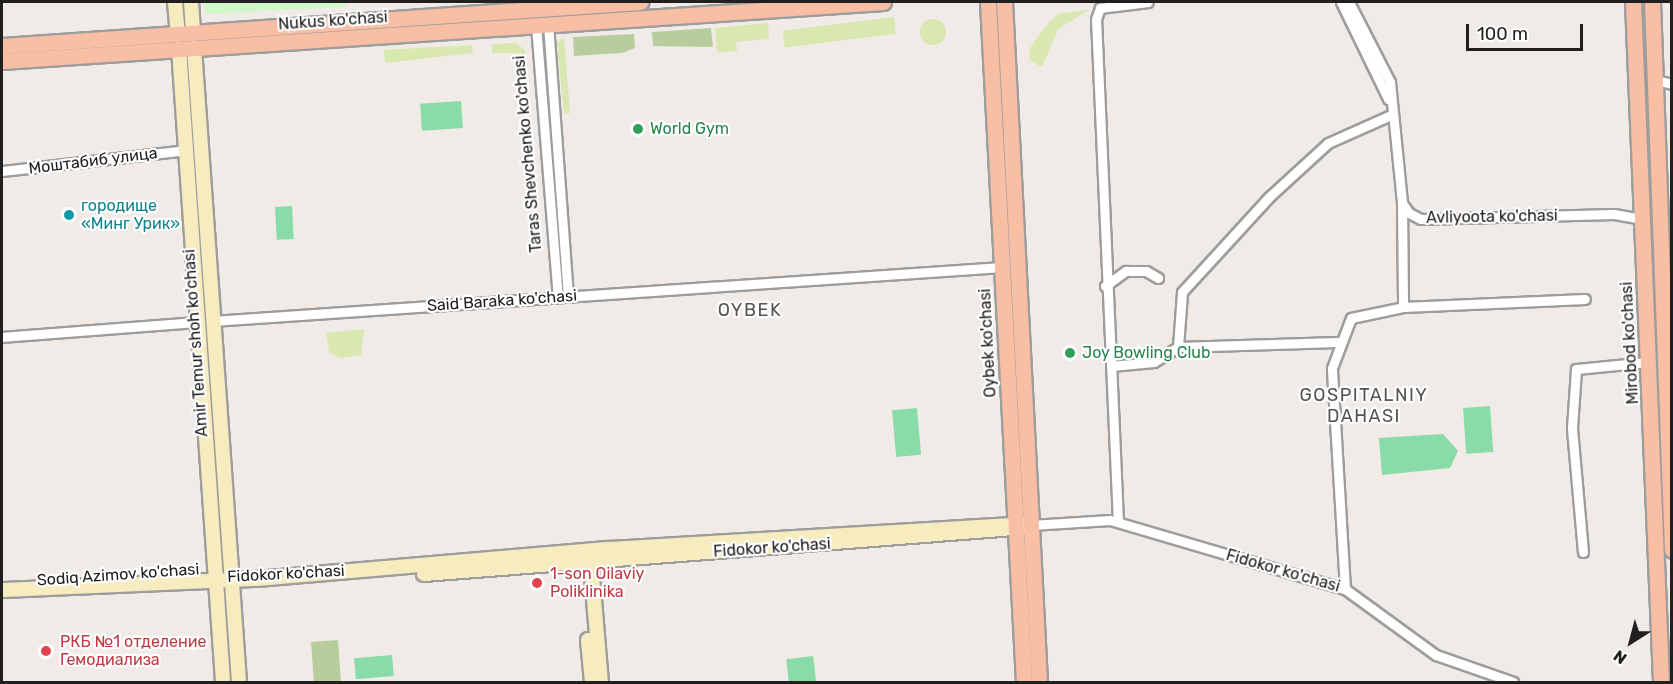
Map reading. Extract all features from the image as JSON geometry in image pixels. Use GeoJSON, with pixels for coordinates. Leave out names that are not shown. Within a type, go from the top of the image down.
{"type":"FeatureCollection","features":[{"type":"Feature","properties":{"kind":"main road","name":"Amir Temur shoh ko'chasi"},"geometry":{"type":"LineString","coordinates":[[176,2],[186,41],[201,149],[205,321],[223,682]]}},
{"type":"Feature","properties":{"kind":"main road","name":"Amir Temur shoh ko'chasi"},"geometry":{"type":"LineString","coordinates":[[190,2],[186,41],[185,150],[232,583],[239,682]]}},
{"type":"Feature","properties":{"kind":"main road","name":"Nukus ko'chasi"},"geometry":{"type":"LineString","coordinates":[[2,61],[186,41],[541,8],[640,2]]}},
{"type":"Feature","properties":{"kind":"main road","name":"Nukus ko'chasi"},"geometry":{"type":"LineString","coordinates":[[2,46],[186,41],[542,24],[883,2]]}},
{"type":"Feature","properties":{"kind":"main road","name":"Oybek ko'chasi"},"geometry":{"type":"LineString","coordinates":[[988,2],[1002,267],[1021,526],[1039,682]]}},
{"type":"Feature","properties":{"kind":"main road","name":"Oybek ko'chasi"},"geometry":{"type":"LineString","coordinates":[[1004,2],[1024,682]]}},
{"type":"Feature","properties":{"kind":"main road","name":"Mirobod ko'chasi"},"geometry":{"type":"LineString","coordinates":[[1633,2],[1648,362],[1665,586],[1661,682]]}},
{"type":"Feature","properties":{"kind":"main road","name":"Mirobod ko'chasi"},"geometry":{"type":"LineString","coordinates":[[1652,2],[1663,300],[1668,326],[1671,550]]}},
{"type":"Feature","properties":{"kind":"main road","name":"Taras Shevchenko ko'chasi"},"geometry":{"type":"LineString","coordinates":[[541,8],[542,24]]}},
{"type":"Feature","properties":{"kind":"main road"},"geometry":{"type":"LineString","coordinates":[[185,150],[201,149]]}},
{"type":"Feature","properties":{"kind":"main road"},"geometry":{"type":"LineString","coordinates":[[1646,300],[1654,296],[1663,300]]}},
{"type":"Feature","properties":{"kind":"main road","name":"Fidokor ko'chasi"},"geometry":{"type":"LineString","coordinates":[[216,574],[232,583],[1021,526]]}},
{"type":"Feature","properties":{"kind":"main road"},"geometry":{"type":"LineString","coordinates":[[585,556],[592,682]]}},
{"type":"Feature","properties":{"kind":"main road"},"geometry":{"type":"LineString","coordinates":[[585,556],[602,682]]}},
{"type":"Feature","properties":{"kind":"main road","name":"Sodiq Azimov ko'chasi"},"geometry":{"type":"LineString","coordinates":[[2,583],[216,574]]}},
{"type":"Feature","properties":{"kind":"main road","name":"Sodiq Azimov ko'chasi"},"geometry":{"type":"LineString","coordinates":[[2,590],[216,574]]}},
{"type":"Feature","properties":{"kind":"street"},"geometry":{"type":"LineString","coordinates":[[1118,522],[1105,286],[1096,19],[1100,8],[1148,2]]}},
{"type":"Feature","properties":{"kind":"street"},"geometry":{"type":"LineString","coordinates":[[1341,2],[1393,114]]}},
{"type":"Feature","properties":{"kind":"street"},"geometry":{"type":"LineString","coordinates":[[1349,2],[1390,82],[1402,203],[1400,229],[1403,307]]}},
{"type":"Feature","properties":{"kind":"street","name":"Taras Shevchenko ko'chasi"},"geometry":{"type":"LineString","coordinates":[[542,24],[563,296]]}},
{"type":"Feature","properties":{"kind":"street"},"geometry":{"type":"LineString","coordinates":[[1655,80],[1671,84]]}},
{"type":"Feature","properties":{"kind":"street"},"geometry":{"type":"LineString","coordinates":[[1178,347],[1182,292],[1269,197],[1328,143],[1393,114]]}},
{"type":"Feature","properties":{"kind":"street","name":"Моштабиб улица"},"geometry":{"type":"LineString","coordinates":[[2,171],[185,150]]}},
{"type":"Feature","properties":{"kind":"street","name":"Avliyoota ko'chasi"},"geometry":{"type":"LineString","coordinates":[[1402,203],[1421,219],[1614,214],[1642,219]]}},
{"type":"Feature","properties":{"kind":"street"},"geometry":{"type":"LineString","coordinates":[[1400,229],[1421,219]]}},
{"type":"Feature","properties":{"kind":"street","name":"Said Baraka ko'chasi"},"geometry":{"type":"LineString","coordinates":[[2,337],[1002,267]]}},
{"type":"Feature","properties":{"kind":"street"},"geometry":{"type":"LineString","coordinates":[[1105,286],[1126,271],[1146,271],[1158,278]]}},
{"type":"Feature","properties":{"kind":"street"},"geometry":{"type":"LineString","coordinates":[[1345,589],[1332,376],[1337,342],[1356,315],[1403,307],[1585,299]]}},
{"type":"Feature","properties":{"kind":"street"},"geometry":{"type":"LineString","coordinates":[[1111,366],[1154,362],[1178,347],[1337,342]]}},
{"type":"Feature","properties":{"kind":"street"},"geometry":{"type":"LineString","coordinates":[[1583,552],[1573,379],[1576,369],[1648,362]]}},
{"type":"Feature","properties":{"kind":"street","name":"Fidokor ko'chasi"},"geometry":{"type":"LineString","coordinates":[[1021,526],[1118,522],[1345,589],[1436,655],[1513,682]]}},
{"type":"Feature","properties":{"kind":"green space"},"geometry":{"type":"Polygon","coordinates":[[[204,2],[345,2],[346,7],[205,14],[204,2]]]}},
{"type":"Feature","properties":{"kind":"green space"},"geometry":{"type":"Polygon","coordinates":[[[1090,9],[1058,29],[1042,67],[1029,60],[1030,48],[1049,22],[1058,14],[1090,9]]]}},
{"type":"Feature","properties":{"kind":"green space"},"geometry":{"type":"Polygon","coordinates":[[[894,17],[896,34],[785,48],[783,31],[894,17]]]}},
{"type":"Feature","properties":{"kind":"green space"},"geometry":{"type":"Polygon","coordinates":[[[933,19],[942,23],[946,32],[942,41],[933,45],[924,41],[920,32],[924,23],[933,19]]]}},
{"type":"Feature","properties":{"kind":"green space"},"geometry":{"type":"Polygon","coordinates":[[[768,23],[769,39],[736,42],[737,51],[717,53],[715,28],[768,23]]]}},
{"type":"Feature","properties":{"kind":"green space"},"geometry":{"type":"Polygon","coordinates":[[[711,28],[713,47],[653,46],[652,32],[711,28]]]}},
{"type":"Feature","properties":{"kind":"green space"},"geometry":{"type":"Polygon","coordinates":[[[634,34],[635,48],[622,53],[574,56],[573,37],[634,34]]]}},
{"type":"Feature","properties":{"kind":"green space"},"geometry":{"type":"Polygon","coordinates":[[[512,35],[387,46],[386,43],[512,35]]]}},
{"type":"Feature","properties":{"kind":"green space"},"geometry":{"type":"Polygon","coordinates":[[[564,38],[570,113],[564,114],[557,42],[564,38]]]}},
{"type":"Feature","properties":{"kind":"green space"},"geometry":{"type":"Polygon","coordinates":[[[516,43],[525,50],[527,94],[521,53],[492,53],[492,44],[516,43]]]}},
{"type":"Feature","properties":{"kind":"green space"},"geometry":{"type":"Polygon","coordinates":[[[472,45],[473,53],[385,63],[384,50],[472,45]]]}},
{"type":"Feature","properties":{"kind":"green space"},"geometry":{"type":"Polygon","coordinates":[[[1642,88],[1650,88],[1654,247],[1649,225],[1642,88]]]}},
{"type":"Feature","properties":{"kind":"green space"},"geometry":{"type":"Polygon","coordinates":[[[461,101],[463,128],[422,131],[420,104],[461,101]]]}},
{"type":"Feature","properties":{"kind":"green space"},"geometry":{"type":"Polygon","coordinates":[[[292,206],[294,239],[277,240],[275,207],[292,206]]]}},
{"type":"Feature","properties":{"kind":"green space"},"geometry":{"type":"Polygon","coordinates":[[[364,329],[361,355],[340,358],[329,352],[326,333],[364,329]]]}},
{"type":"Feature","properties":{"kind":"green space"},"geometry":{"type":"Polygon","coordinates":[[[1490,406],[1493,452],[1466,454],[1463,408],[1490,406]]]}},
{"type":"Feature","properties":{"kind":"green space"},"geometry":{"type":"Polygon","coordinates":[[[917,408],[921,455],[896,457],[892,410],[917,408]]]}},
{"type":"Feature","properties":{"kind":"green space"},"geometry":{"type":"Polygon","coordinates":[[[1443,434],[1458,451],[1450,468],[1382,475],[1379,438],[1443,434]]]}},
{"type":"Feature","properties":{"kind":"green space"},"geometry":{"type":"Polygon","coordinates":[[[338,640],[341,682],[314,682],[311,642],[338,640]]]}},
{"type":"Feature","properties":{"kind":"green space"},"geometry":{"type":"Polygon","coordinates":[[[392,655],[394,676],[356,679],[354,658],[392,655]]]}},
{"type":"Feature","properties":{"kind":"green space"},"geometry":{"type":"Polygon","coordinates":[[[813,656],[816,682],[789,682],[786,659],[813,656]]]}},
{"type":"Feature","properties":{"kind":"waterway"},"geometry":{"type":"LineString","coordinates":[[199,2],[200,11]]}},
{"type":"Feature","properties":{"kind":"waterway"},"geometry":{"type":"LineString","coordinates":[[208,147],[222,318]]}},
{"type":"Feature","properties":{"kind":"waterway"},"geometry":{"type":"LineString","coordinates":[[222,324],[237,561]]}},
{"type":"Feature","properties":{"kind":"place","name":"World Gym"},"geometry":{"type":"Point","coordinates":[638,129]}},
{"type":"Feature","properties":{"kind":"place","name":"городище «Минг Урик»"},"geometry":{"type":"Point","coordinates":[69,215]}},
{"type":"Feature","properties":{"kind":"place","name":"Joy Bowling Club"},"geometry":{"type":"Point","coordinates":[1070,353]}},
{"type":"Feature","properties":{"kind":"place","name":"1-son Oilaviy Poliklinika"},"geometry":{"type":"Point","coordinates":[537,583]}},
{"type":"Feature","properties":{"kind":"place","name":"РКБ №1 отделение Гемодиализа"},"geometry":{"type":"Point","coordinates":[46,651]}},
{"type":"Feature","properties":{"kind":"district","name":"OYBEK"},"geometry":{"type":"Point","coordinates":[750,310]}},
{"type":"Feature","properties":{"kind":"district","name":"GOSPITALNIY DAHASI"},"geometry":{"type":"Point","coordinates":[1364,406]}}]}
